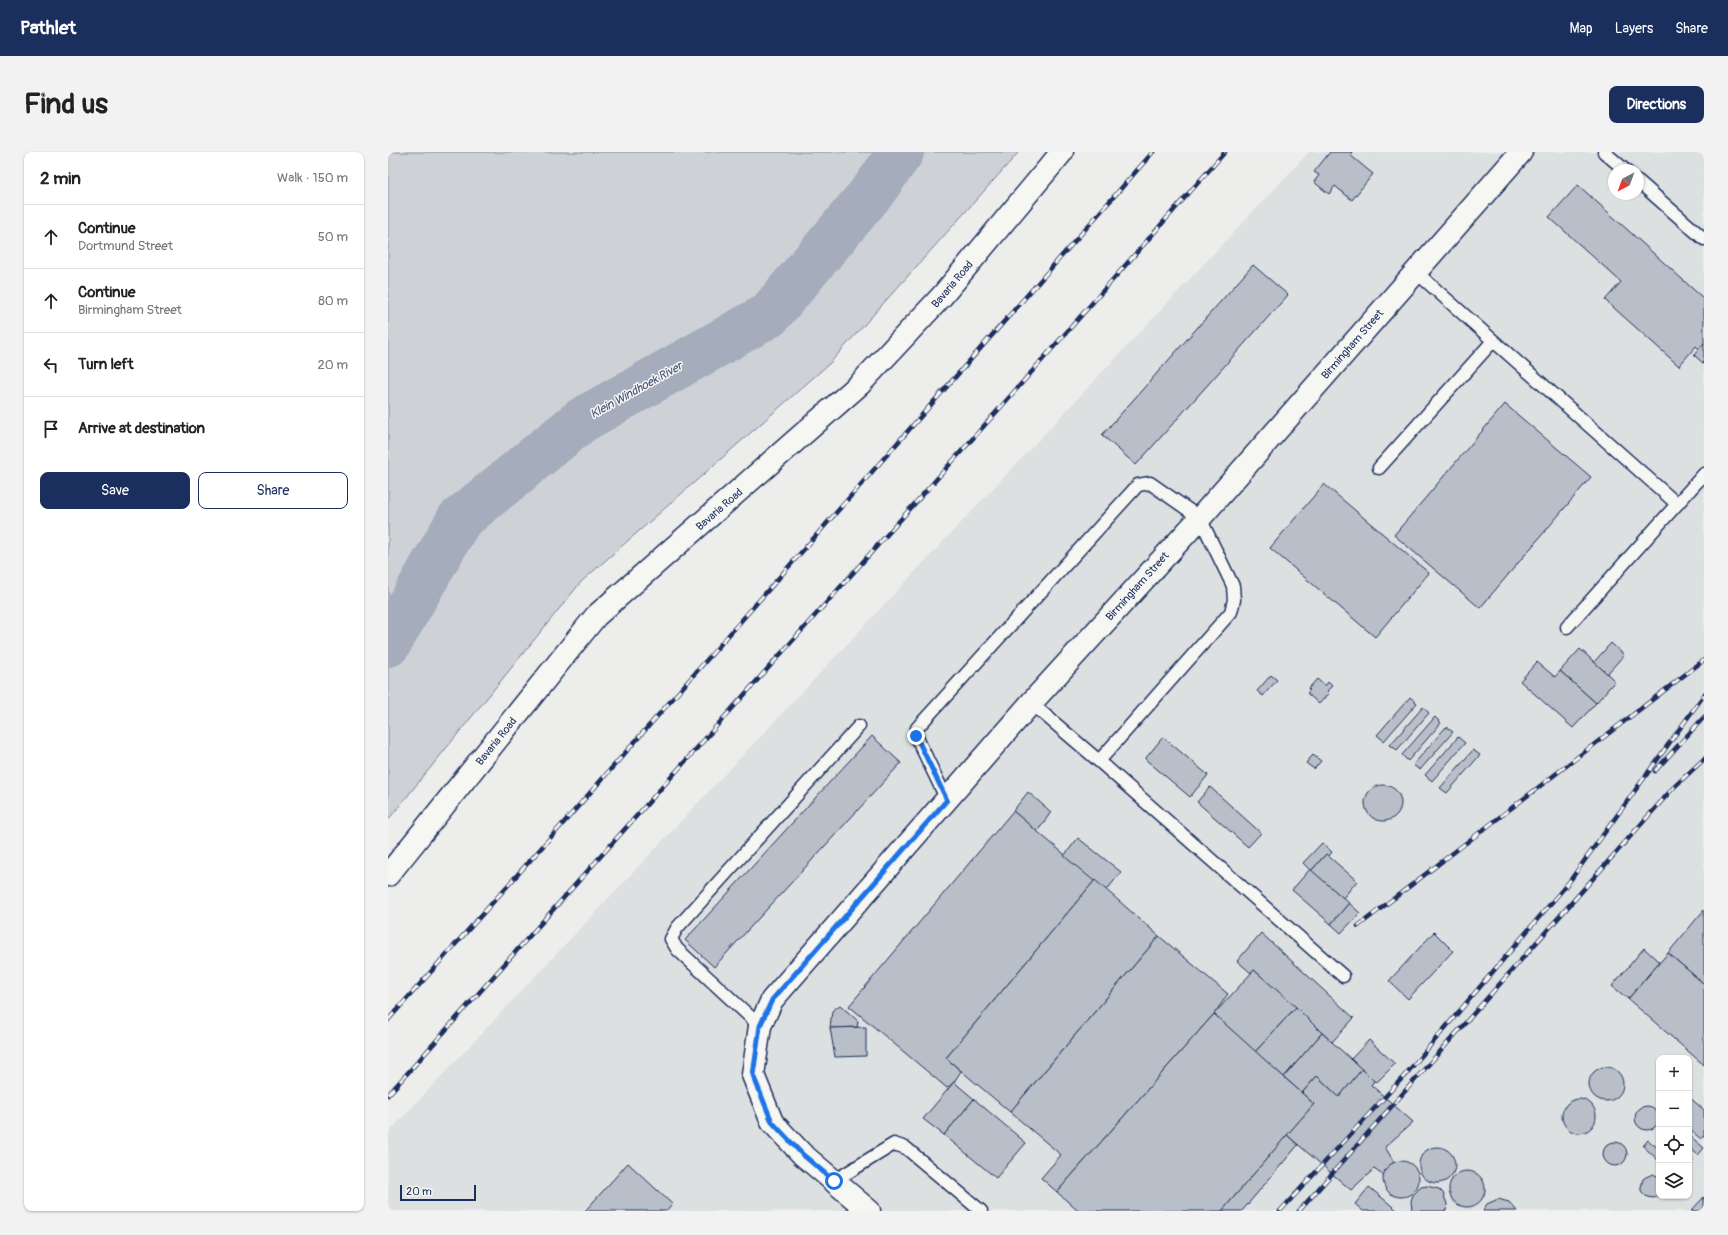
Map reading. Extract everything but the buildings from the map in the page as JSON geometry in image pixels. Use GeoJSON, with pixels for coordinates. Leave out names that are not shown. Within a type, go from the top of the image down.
{"type":"FeatureCollection","features":[{"type":"Feature","properties":{"kind":"street","name":"Bavaria Road"},"geometry":{"type":"LineString","coordinates":[[388,875],[596,616],[860,384],[942,296],[1062,152]]}},
{"type":"Feature","properties":{"kind":"street","name":"Birmingham Street"},"geometry":{"type":"LineString","coordinates":[[869,1211],[802,1154],[772,1122],[753,1075],[760,1026],[772,1000],[1031,703],[1200,518],[1521,152]]}},
{"type":"Feature","properties":{"kind":"lane"},"geometry":{"type":"LineString","coordinates":[[1604,152],[1618,164]]}},
{"type":"Feature","properties":{"kind":"lane"},"geometry":{"type":"LineString","coordinates":[[1644,187],[1704,239]]}},
{"type":"Feature","properties":{"kind":"lane"},"geometry":{"type":"LineString","coordinates":[[1416,272],[1677,504]]}},
{"type":"Feature","properties":{"kind":"lane"},"geometry":{"type":"LineString","coordinates":[[1379,468],[1493,341]]}},
{"type":"Feature","properties":{"kind":"lane"},"geometry":{"type":"LineString","coordinates":[[1567,627],[1704,474]]}},
{"type":"Feature","properties":{"kind":"lane"},"geometry":{"type":"LineString","coordinates":[[947,800],[916,736],[917,728],[1138,485],[1150,483],[1200,518],[1233,586],[1234,600],[1231,612],[1100,761]]}},
{"type":"Feature","properties":{"kind":"lane"},"geometry":{"type":"LineString","coordinates":[[1031,703],[1100,761],[1343,976]]}},
{"type":"Feature","properties":{"kind":"lane"},"geometry":{"type":"LineString","coordinates":[[760,1026],[677,949],[671,940],[677,928],[859,726]]}},
{"type":"Feature","properties":{"kind":"lane"},"geometry":{"type":"LineString","coordinates":[[834,1181],[894,1144],[906,1148],[981,1211]]}},
{"type":"Feature","properties":{"kind":"shaded area"},"geometry":{"type":"Polygon","coordinates":[[[388,152],[1019,152],[830,363],[581,582],[388,820],[388,152]]]}},
{"type":"Feature","properties":{"kind":"shaded area"},"geometry":{"type":"Polygon","coordinates":[[[1309,152],[1704,152],[1704,1211],[388,1211],[388,1133],[1309,152]]]}},
{"type":"Feature","properties":{"kind":"waterway","name":"Klein Windhoek River"},"geometry":{"type":"LineString","coordinates":[[388,644],[459,520],[582,420],[769,315],[874,190],[901,152]]}},
{"type":"Feature","properties":{"kind":"railway"},"geometry":{"type":"LineString","coordinates":[[388,1020],[567,819],[1153,152]]}},
{"type":"Feature","properties":{"kind":"railway"},"geometry":{"type":"LineString","coordinates":[[388,1095],[999,409],[1225,152]]}},
{"type":"Feature","properties":{"kind":"railway"},"geometry":{"type":"LineString","coordinates":[[1358,926],[1704,660]]}},
{"type":"Feature","properties":{"kind":"railway"},"geometry":{"type":"LineString","coordinates":[[1280,1211],[1406,1074],[1569,882],[1704,695]]}},
{"type":"Feature","properties":{"kind":"railway"},"geometry":{"type":"LineString","coordinates":[[1655,771],[1704,717]]}},
{"type":"Feature","properties":{"kind":"railway"},"geometry":{"type":"LineString","coordinates":[[1299,1211],[1674,787],[1704,759]]}},
{"type":"Feature","properties":{"kind":"route"},"geometry":{"type":"LineString","coordinates":[[834,1181],[802,1154],[772,1122],[753,1075],[760,1026],[772,1000],[947,800],[916,736]]}}]}
